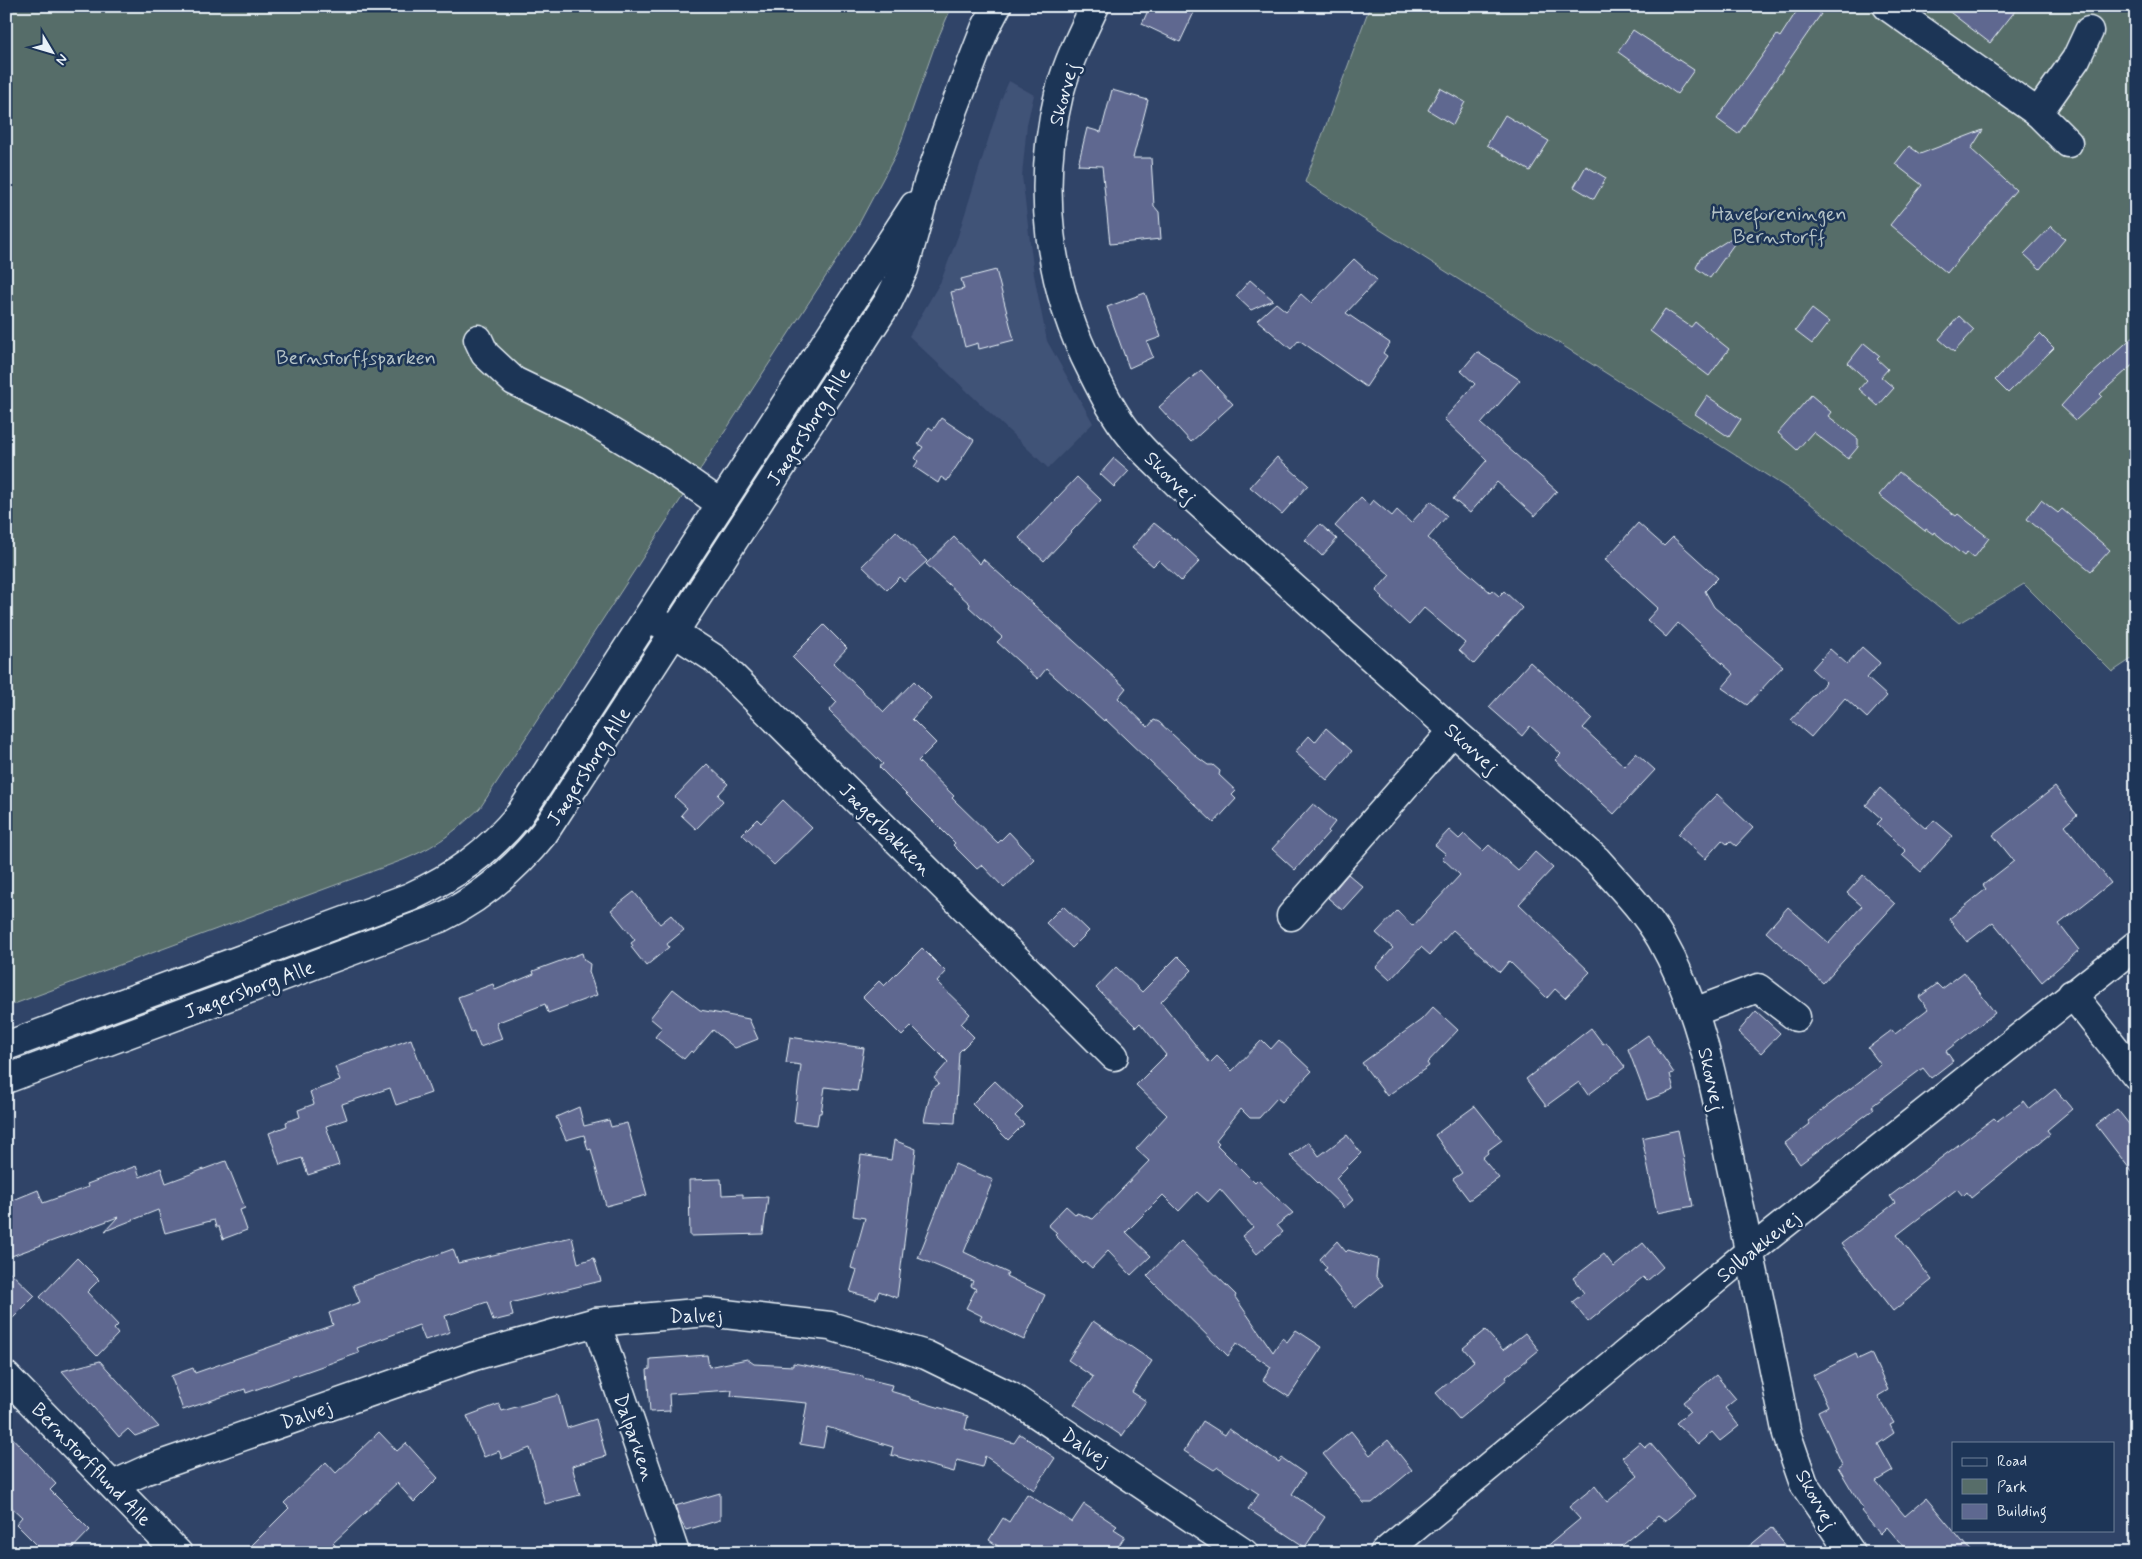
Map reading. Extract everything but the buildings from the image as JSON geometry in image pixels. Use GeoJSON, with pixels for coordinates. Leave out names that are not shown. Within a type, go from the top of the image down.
{"type":"FeatureCollection","features":[{"type":"Feature","properties":{"kind":"street","name":"Jægersborg Alle"},"geometry":{"type":"LineString","coordinates":[[6,1079],[440,918],[476,898],[498,882],[516,865],[544,833],[888,302],[904,269],[928,183],[957,100],[985,29],[997,6]]}},
{"type":"Feature","properties":{"kind":"street","name":"Skovvej"},"geometry":{"type":"LineString","coordinates":[[1095,6],[1069,64],[1060,94],[1053,124],[1047,183],[1053,257],[1068,320],[1081,351],[1101,389],[1130,436],[1178,486],[1597,860],[1640,907],[1662,940],[1694,1012],[1715,1084],[1788,1435],[1804,1484],[1851,1553]]}},
{"type":"Feature","properties":{"kind":"street"},"geometry":{"type":"LineString","coordinates":[[1887,6],[2038,113],[2068,143]]}},
{"type":"Feature","properties":{"kind":"street"},"geometry":{"type":"LineString","coordinates":[[2038,113],[2076,59],[2090,31]]}},
{"type":"Feature","properties":{"kind":"street","name":"Jægersborg Alle"},"geometry":{"type":"LineString","coordinates":[[6,1046],[401,901],[454,875],[492,846],[520,814],[928,183]]}},
{"type":"Feature","properties":{"kind":"street"},"geometry":{"type":"LineString","coordinates":[[478,339],[485,354],[514,381],[574,410],[658,461],[721,504]]}},
{"type":"Feature","properties":{"kind":"street","name":"Jægerbakken"},"geometry":{"type":"LineString","coordinates":[[648,616],[715,659],[1114,1056]]}},
{"type":"Feature","properties":{"kind":"street"},"geometry":{"type":"LineString","coordinates":[[1291,916],[1454,731]]}},
{"type":"Feature","properties":{"kind":"street","name":"Solbakkevej"},"geometry":{"type":"LineString","coordinates":[[1384,1553],[1749,1252],[2136,945]]}},
{"type":"Feature","properties":{"kind":"street"},"geometry":{"type":"LineString","coordinates":[[1694,1012],[1758,988],[1796,1017]]}},
{"type":"Feature","properties":{"kind":"street"},"geometry":{"type":"LineString","coordinates":[[2072,994],[2136,1075]]}},
{"type":"Feature","properties":{"kind":"street","name":"Dalvej"},"geometry":{"type":"LineString","coordinates":[[114,1485],[146,1470],[474,1356],[596,1322],[707,1312],[830,1326],[926,1355],[1010,1396],[1244,1553]]}},
{"type":"Feature","properties":{"kind":"street","name":"Dalparken"},"geometry":{"type":"LineString","coordinates":[[596,1322],[675,1553]]}},
{"type":"Feature","properties":{"kind":"street","name":"Bernstorfflund Alle"},"geometry":{"type":"LineString","coordinates":[[6,1376],[178,1553]]}},
{"type":"Feature","properties":{"kind":"shaded area"},"geometry":{"type":"Polygon","coordinates":[[[1009,81],[1034,95],[1027,124],[1022,176],[1034,275],[1047,341],[1093,423],[1048,468],[909,336],[941,281],[958,236],[1000,102],[1009,81]]]}},
{"type":"Feature","properties":{"kind":"green space","name":"Bernstorffsparken"},"geometry":{"type":"Polygon","coordinates":[[[6,6],[952,6],[935,45],[898,150],[854,233],[480,808],[444,838],[403,860],[6,1007],[6,6]]]}},
{"type":"Feature","properties":{"kind":"green space","name":"Haveforeningen Bernstorff"},"geometry":{"type":"Polygon","coordinates":[[[1370,6],[2136,6],[2136,656],[2112,672],[2024,584],[1959,623],[1806,500],[1305,182],[1370,6]]]}}]}
